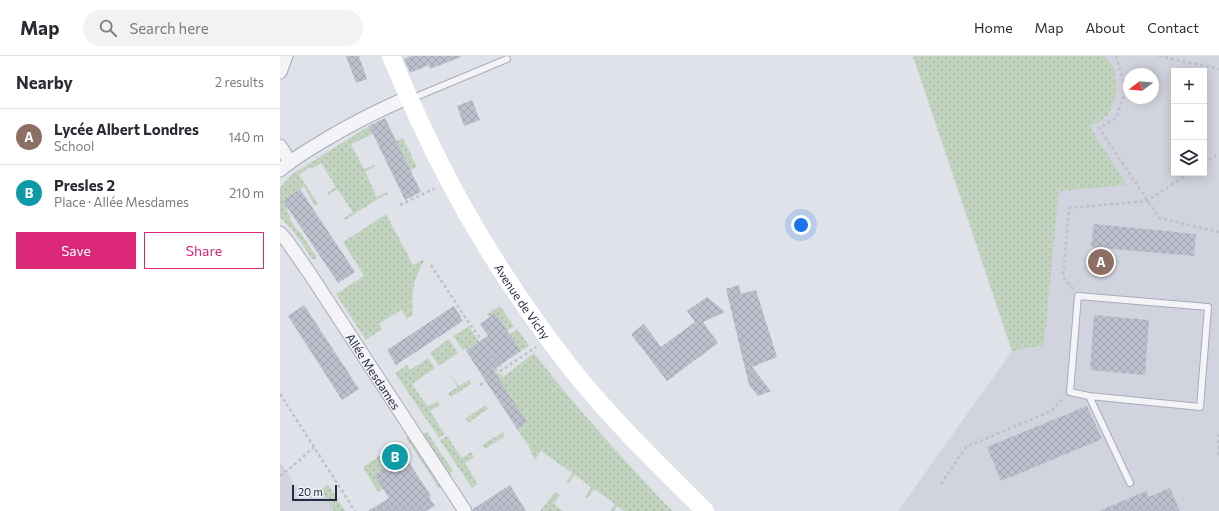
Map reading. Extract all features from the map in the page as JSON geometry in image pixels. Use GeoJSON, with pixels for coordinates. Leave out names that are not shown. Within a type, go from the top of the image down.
{"type":"FeatureCollection","features":[{"type":"Feature","properties":{"kind":"main road","name":"Avenue de Vichy"},"geometry":{"type":"LineString","coordinates":[[391,56],[451,184],[480,235],[521,301],[571,368],[612,416],[705,511]]}},
{"type":"Feature","properties":{"kind":"street"},"geometry":{"type":"LineString","coordinates":[[280,72],[286,56]]}},
{"type":"Feature","properties":{"kind":"street"},"geometry":{"type":"LineString","coordinates":[[280,146],[285,166],[351,124],[382,108],[409,97]]}},
{"type":"Feature","properties":{"kind":"street","name":"Allée Mesdames"},"geometry":{"type":"LineString","coordinates":[[280,233],[310,274],[465,511]]}},
{"type":"Feature","properties":{"kind":"lane"},"geometry":{"type":"LineString","coordinates":[[409,97],[418,96],[507,59]]}},
{"type":"Feature","properties":{"kind":"lane"},"geometry":{"type":"LineString","coordinates":[[1078,296],[1208,307],[1200,407],[1089,396],[1070,392],[1078,296]]}},
{"type":"Feature","properties":{"kind":"lane"},"geometry":{"type":"LineString","coordinates":[[1089,396],[1130,483]]}},
{"type":"Feature","properties":{"kind":"path"},"geometry":{"type":"LineString","coordinates":[[1116,56],[1126,89],[1116,118],[1099,128],[1159,218],[1219,232]]}},
{"type":"Feature","properties":{"kind":"path"},"geometry":{"type":"LineString","coordinates":[[1159,56],[1219,69]]}},
{"type":"Feature","properties":{"kind":"path"},"geometry":{"type":"LineString","coordinates":[[1207,161],[1219,153]]}},
{"type":"Feature","properties":{"kind":"path"},"geometry":{"type":"LineString","coordinates":[[1078,296],[1063,277],[1069,208],[1148,201],[1185,176]]}},
{"type":"Feature","properties":{"kind":"path"},"geometry":{"type":"LineString","coordinates":[[400,205],[434,189]]}},
{"type":"Feature","properties":{"kind":"path"},"geometry":{"type":"LineString","coordinates":[[431,265],[469,323],[503,369]]}},
{"type":"Feature","properties":{"kind":"path"},"geometry":{"type":"LineString","coordinates":[[480,385],[536,347]]}},
{"type":"Feature","properties":{"kind":"path"},"geometry":{"type":"LineString","coordinates":[[941,484],[966,447],[1051,411],[1070,392]]}},
{"type":"Feature","properties":{"kind":"path"},"geometry":{"type":"LineString","coordinates":[[280,394],[355,511]]}},
{"type":"Feature","properties":{"kind":"path"},"geometry":{"type":"LineString","coordinates":[[1219,434],[1219,454]]}},
{"type":"Feature","properties":{"kind":"path"},"geometry":{"type":"LineString","coordinates":[[280,476],[314,447]]}},
{"type":"Feature","properties":{"kind":"shaded area"},"geometry":{"type":"Polygon","coordinates":[[[913,56],[1219,56],[1219,511],[898,511],[1012,351],[913,56]]]}},
{"type":"Feature","properties":{"kind":"shaded area"},"geometry":{"type":"Polygon","coordinates":[[[280,462],[305,500],[328,485],[345,511],[280,511],[280,462]]]}},
{"type":"Feature","properties":{"kind":"green space"},"geometry":{"type":"Polygon","coordinates":[[[913,56],[1104,56],[1115,69],[1117,92],[1108,115],[1090,127],[1127,185],[1059,191],[1044,345],[1012,351],[913,56]]]}},
{"type":"Feature","properties":{"kind":"green space"},"geometry":{"type":"Polygon","coordinates":[[[369,126],[373,134],[351,144],[364,169],[374,165],[374,167],[365,172],[377,197],[387,192],[388,194],[345,220],[344,218],[353,212],[337,189],[328,195],[327,193],[336,187],[321,163],[312,169],[310,167],[299,175],[318,204],[315,206],[304,187],[284,201],[289,209],[286,210],[291,217],[289,218],[317,257],[313,260],[294,232],[280,217],[280,188],[291,175],[369,126]]]}},
{"type":"Feature","properties":{"kind":"green space"},"geometry":{"type":"Polygon","coordinates":[[[403,138],[417,167],[410,170],[396,141],[403,138]]]}},
{"type":"Feature","properties":{"kind":"green space"},"geometry":{"type":"Polygon","coordinates":[[[386,214],[413,265],[423,260],[424,261],[415,281],[413,315],[407,319],[401,310],[379,324],[382,329],[366,340],[336,294],[364,276],[343,242],[386,214]]]}},
{"type":"Feature","properties":{"kind":"green space"},"geometry":{"type":"Polygon","coordinates":[[[500,306],[514,326],[507,331],[495,313],[489,317],[487,314],[500,306]]]}},
{"type":"Feature","properties":{"kind":"green space"},"geometry":{"type":"Polygon","coordinates":[[[469,326],[498,370],[494,373],[465,349],[463,350],[453,336],[469,326]]]}},
{"type":"Feature","properties":{"kind":"green space"},"geometry":{"type":"Polygon","coordinates":[[[517,329],[529,346],[521,351],[509,335],[517,329]]]}},
{"type":"Feature","properties":{"kind":"green space"},"geometry":{"type":"Polygon","coordinates":[[[449,339],[458,353],[439,366],[430,353],[449,339]]]}},
{"type":"Feature","properties":{"kind":"green space"},"geometry":{"type":"Polygon","coordinates":[[[534,353],[601,434],[672,511],[624,511],[617,506],[614,511],[610,511],[615,504],[594,489],[588,498],[585,497],[591,487],[575,475],[568,484],[566,482],[572,473],[541,451],[535,460],[529,447],[517,429],[496,376],[500,373],[503,377],[534,353]]]}},
{"type":"Feature","properties":{"kind":"green space"},"geometry":{"type":"Polygon","coordinates":[[[428,358],[435,368],[412,384],[428,407],[437,401],[440,405],[430,411],[445,434],[439,438],[395,373],[407,365],[410,370],[428,358]]]}},
{"type":"Feature","properties":{"kind":"green space"},"geometry":{"type":"Polygon","coordinates":[[[451,376],[459,386],[469,380],[471,384],[451,397],[448,393],[458,387],[451,376]]]}},
{"type":"Feature","properties":{"kind":"green space"},"geometry":{"type":"Polygon","coordinates":[[[485,405],[488,409],[468,423],[465,419],[485,405]]]}},
{"type":"Feature","properties":{"kind":"green space"},"geometry":{"type":"Polygon","coordinates":[[[427,432],[453,471],[449,474],[423,435],[427,432]]]}},
{"type":"Feature","properties":{"kind":"green space"},"geometry":{"type":"Polygon","coordinates":[[[503,432],[505,436],[485,449],[482,445],[503,432]]]}},
{"type":"Feature","properties":{"kind":"green space"},"geometry":{"type":"Polygon","coordinates":[[[408,436],[441,487],[439,488],[406,438],[408,436]]]}},
{"type":"Feature","properties":{"kind":"green space"},"geometry":{"type":"Polygon","coordinates":[[[447,436],[462,458],[471,452],[474,457],[465,463],[478,484],[472,488],[440,440],[447,436]]]}},
{"type":"Feature","properties":{"kind":"green space"},"geometry":{"type":"Polygon","coordinates":[[[391,448],[394,453],[392,463],[374,475],[383,489],[378,492],[363,467],[391,448]]]}},
{"type":"Feature","properties":{"kind":"green space"},"geometry":{"type":"Polygon","coordinates":[[[328,485],[345,511],[334,511],[320,490],[328,485]]]}},
{"type":"Feature","properties":{"kind":"green space"},"geometry":{"type":"Polygon","coordinates":[[[555,492],[560,495],[554,504],[563,511],[540,511],[555,492]]]}},
{"type":"Feature","properties":{"kind":"building"},"geometry":{"type":"Polygon","coordinates":[[[346,56],[359,56],[367,79],[356,83],[346,56]]]}},
{"type":"Feature","properties":{"kind":"building"},"geometry":{"type":"Polygon","coordinates":[[[411,56],[461,57],[430,69],[429,65],[410,73],[404,59],[411,56]]]}},
{"type":"Feature","properties":{"kind":"building"},"geometry":{"type":"Polygon","coordinates":[[[472,100],[480,120],[464,126],[457,106],[472,100]]]}},
{"type":"Feature","properties":{"kind":"building"},"geometry":{"type":"Polygon","coordinates":[[[385,118],[421,192],[405,200],[369,126],[385,118]]]}},
{"type":"Feature","properties":{"kind":"building"},"geometry":{"type":"Polygon","coordinates":[[[300,189],[355,272],[338,283],[283,201],[300,189]]]}},
{"type":"Feature","properties":{"kind":"building"},"geometry":{"type":"Polygon","coordinates":[[[1094,224],[1196,234],[1194,256],[1091,247],[1094,224]]]}},
{"type":"Feature","properties":{"kind":"building"},"geometry":{"type":"Polygon","coordinates":[[[739,285],[741,294],[756,290],[777,357],[752,367],[771,391],[758,396],[749,385],[726,289],[739,285]]]}},
{"type":"Feature","properties":{"kind":"building"},"geometry":{"type":"Polygon","coordinates":[[[707,297],[725,312],[703,322],[718,343],[667,381],[631,334],[644,324],[661,347],[695,322],[687,311],[707,297]]]}},
{"type":"Feature","properties":{"kind":"building"},"geometry":{"type":"Polygon","coordinates":[[[304,305],[359,389],[342,400],[288,316],[304,305]]]}},
{"type":"Feature","properties":{"kind":"building"},"geometry":{"type":"Polygon","coordinates":[[[454,306],[463,321],[396,365],[387,350],[454,306]]]}},
{"type":"Feature","properties":{"kind":"building"},"geometry":{"type":"Polygon","coordinates":[[[495,313],[521,351],[493,370],[527,422],[517,429],[466,351],[488,336],[480,324],[495,313]]]}},
{"type":"Feature","properties":{"kind":"building"},"geometry":{"type":"Polygon","coordinates":[[[1094,315],[1149,320],[1145,375],[1090,370],[1094,315]]]}},
{"type":"Feature","properties":{"kind":"building"},"geometry":{"type":"Polygon","coordinates":[[[1087,406],[1102,439],[1001,481],[987,447],[1087,406]]]}},
{"type":"Feature","properties":{"kind":"building"},"geometry":{"type":"Polygon","coordinates":[[[398,451],[402,457],[404,455],[431,496],[429,497],[435,506],[426,511],[368,511],[389,498],[374,475],[392,463],[388,457],[398,451]]]}},
{"type":"Feature","properties":{"kind":"building"},"geometry":{"type":"Polygon","coordinates":[[[510,485],[526,511],[473,511],[473,509],[510,485]]]}},
{"type":"Feature","properties":{"kind":"building"},"geometry":{"type":"Polygon","coordinates":[[[1170,488],[1180,511],[1099,511],[1146,491],[1149,497],[1170,488]]]}},
{"type":"Feature","properties":{"kind":"place","name":"Lycée Albert Londres"},"geometry":{"type":"Point","coordinates":[1101,262]}},
{"type":"Feature","properties":{"kind":"place","name":"Presles 2"},"geometry":{"type":"Point","coordinates":[395,457]}}]}
